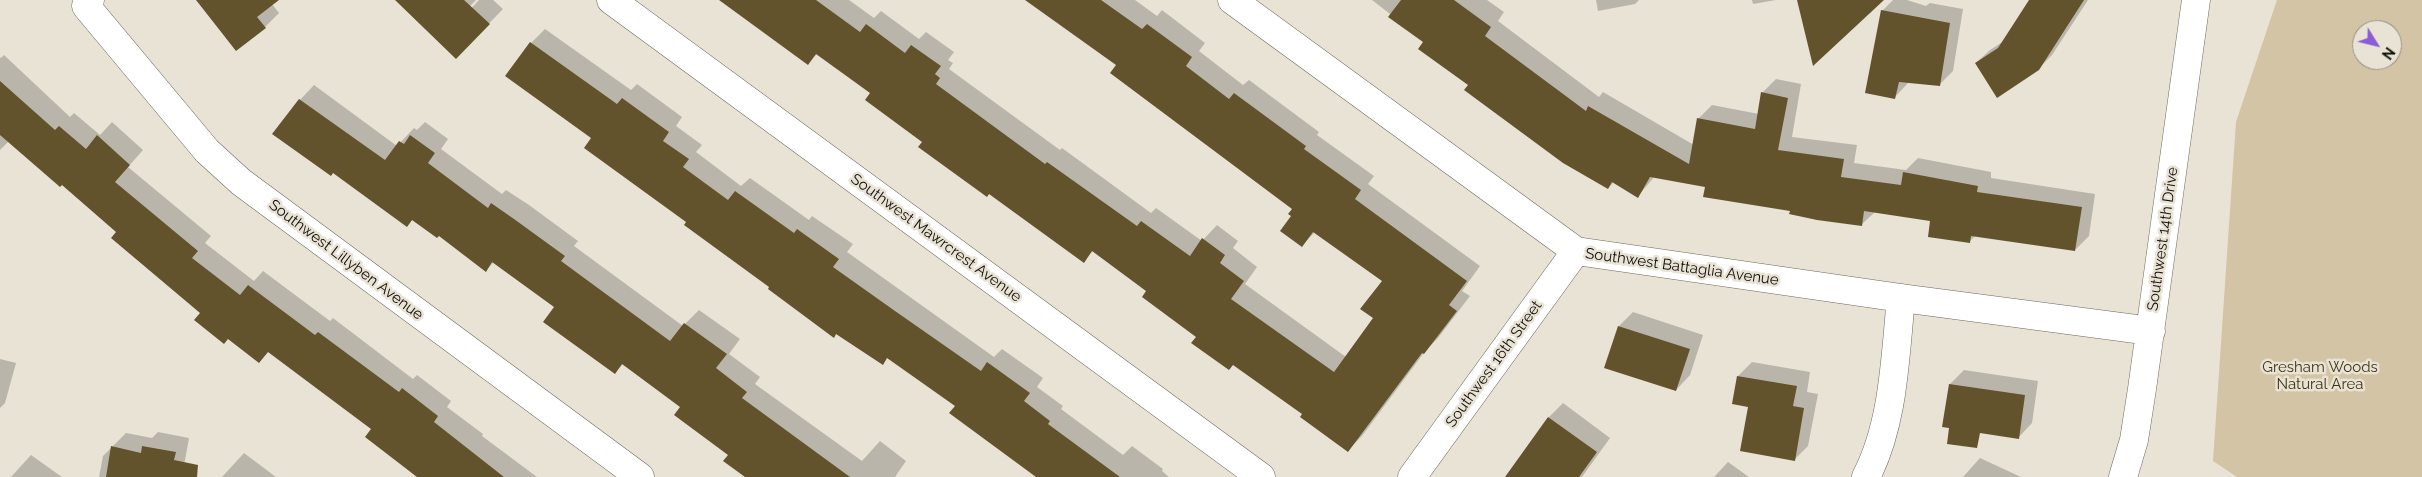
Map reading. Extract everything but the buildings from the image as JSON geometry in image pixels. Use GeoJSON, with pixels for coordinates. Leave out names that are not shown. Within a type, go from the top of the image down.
{"type":"FeatureCollection","features":[{"type":"Feature","properties":{"kind":"street","name":"Southwest Mawrcrest Avenue"},"geometry":{"type":"LineString","coordinates":[[611,0],[1261,477]]}},
{"type":"Feature","properties":{"kind":"street","name":"Southwest Battaglia Avenue"},"geometry":{"type":"LineString","coordinates":[[1232,0],[1576,251],[1901,298],[2151,331]]}},
{"type":"Feature","properties":{"kind":"street","name":"Southwest 14th Drive"},"geometry":{"type":"LineString","coordinates":[[2124,477],[2134,440],[2151,331],[2196,0]]}},
{"type":"Feature","properties":{"kind":"street","name":"Southwest Lillyben Avenue"},"geometry":{"type":"LineString","coordinates":[[88,3],[207,151],[241,182],[640,477]]}},
{"type":"Feature","properties":{"kind":"street","name":"Southwest 16th Street"},"geometry":{"type":"LineString","coordinates":[[1412,477],[1576,251]]}},
{"type":"Feature","properties":{"kind":"street"},"geometry":{"type":"LineString","coordinates":[[1866,477],[1882,432],[1890,395],[1901,298]]}},
{"type":"Feature","properties":{"kind":"green space","name":"Gresham Woods Natural Area"},"geometry":{"type":"Polygon","coordinates":[[[2277,0],[2422,0],[2422,477],[2237,477],[2213,461],[2236,122],[2277,0]]]}}]}
